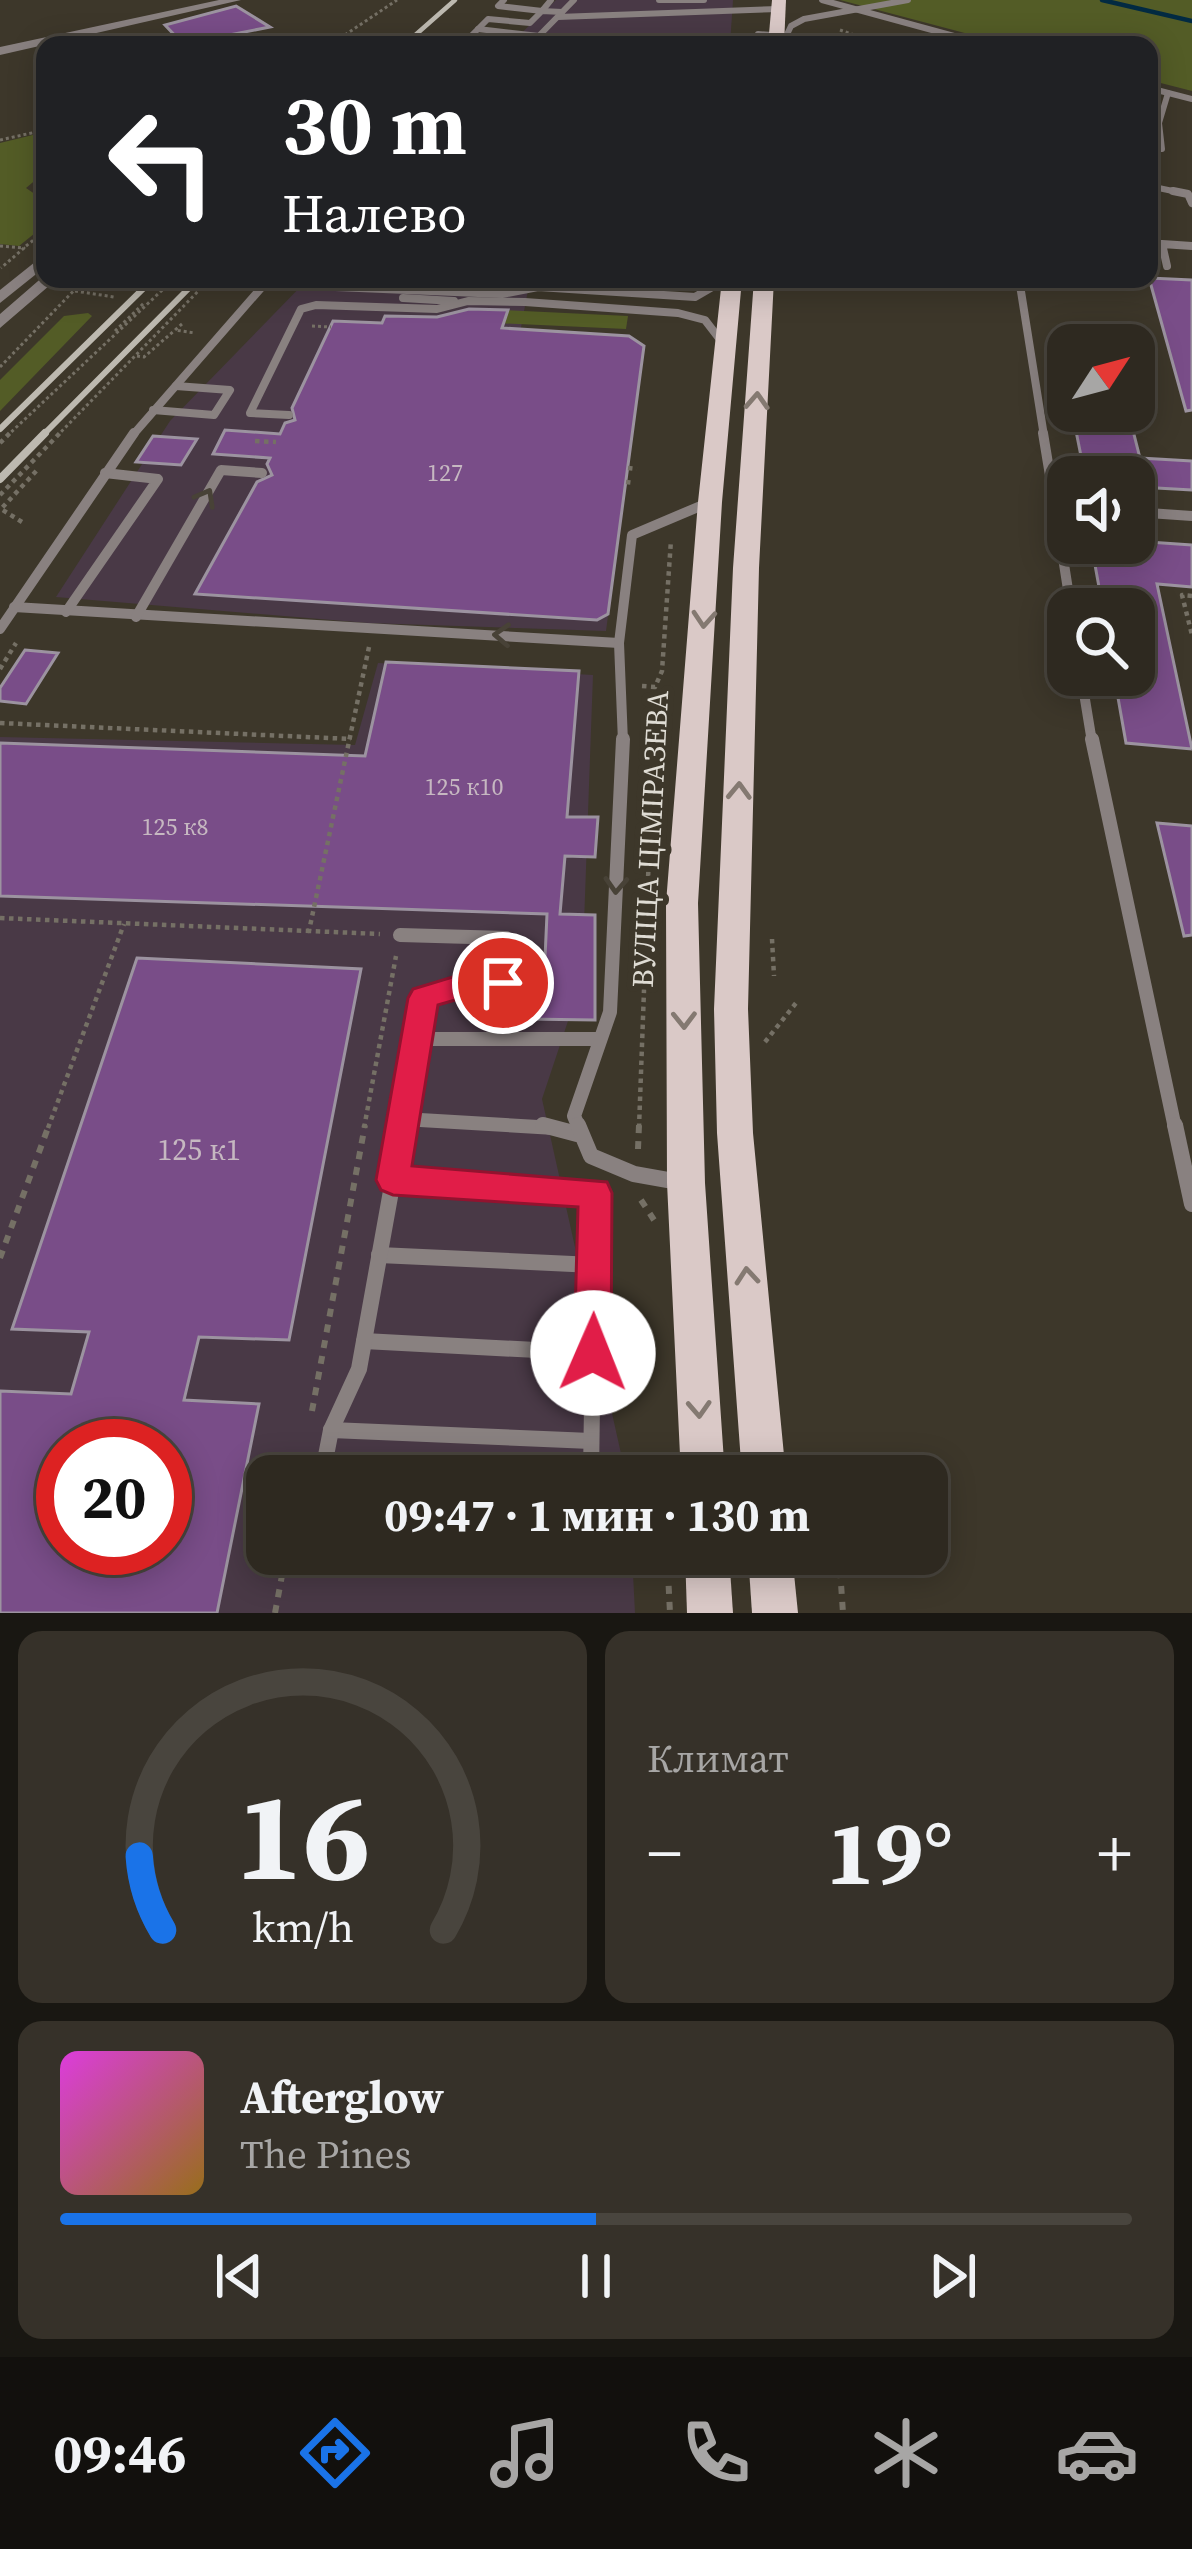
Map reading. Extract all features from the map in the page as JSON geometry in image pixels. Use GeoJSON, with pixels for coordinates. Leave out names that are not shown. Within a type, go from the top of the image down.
{"type":"FeatureCollection","features":[{"type":"Feature","properties":{"kind":"main road"},"geometry":{"type":"LineString","coordinates":[[757,36],[760,6]]}},
{"type":"Feature","properties":{"kind":"main road","name":"ВУЛІЦА ЦІМІРАЗЕВА"},"geometry":{"type":"LineString","coordinates":[[702,1455],[686,1183],[682,903],[729,288]]}},
{"type":"Feature","properties":{"kind":"main road"},"geometry":{"type":"LineString","coordinates":[[762,1455],[735,1133],[731,1009],[746,568],[763,288]]}},
{"type":"Feature","properties":{"kind":"main road"},"geometry":{"type":"LineString","coordinates":[[708,1575],[710,1613]]}},
{"type":"Feature","properties":{"kind":"main road"},"geometry":{"type":"LineString","coordinates":[[772,1575],[775,1613]]}},
{"type":"Feature","properties":{"kind":"street"},"geometry":{"type":"LineString","coordinates":[[69,36],[235,0]]}},
{"type":"Feature","properties":{"kind":"street"},"geometry":{"type":"LineString","coordinates":[[0,51],[36,43]]}},
{"type":"Feature","properties":{"kind":"street"},"geometry":{"type":"LineString","coordinates":[[0,298],[36,267]]}},
{"type":"Feature","properties":{"kind":"street"},"geometry":{"type":"LineString","coordinates":[[0,323],[39,288]]}},
{"type":"Feature","properties":{"kind":"lane"},"geometry":{"type":"LineString","coordinates":[[504,0],[498,6],[562,12],[760,6],[780,28],[812,36]]}},
{"type":"Feature","properties":{"kind":"lane"},"geometry":{"type":"LineString","coordinates":[[470,36],[488,19],[530,23],[551,0]]}},
{"type":"Feature","properties":{"kind":"lane"},"geometry":{"type":"LineString","coordinates":[[478,28],[539,36],[574,0]]}},
{"type":"Feature","properties":{"kind":"lane"},"geometry":{"type":"LineString","coordinates":[[659,0],[704,0]]}},
{"type":"Feature","properties":{"kind":"lane"},"geometry":{"type":"LineString","coordinates":[[823,0],[947,36]]}},
{"type":"Feature","properties":{"kind":"lane"},"geometry":{"type":"LineString","coordinates":[[780,28],[804,19],[908,0]]}},
{"type":"Feature","properties":{"kind":"lane"},"geometry":{"type":"LineString","coordinates":[[562,12],[632,2]]}},
{"type":"Feature","properties":{"kind":"lane"},"geometry":{"type":"LineString","coordinates":[[1158,90],[1192,98]]}},
{"type":"Feature","properties":{"kind":"lane"},"geometry":{"type":"LineString","coordinates":[[1158,115],[1168,93]]}},
{"type":"Feature","properties":{"kind":"lane"},"geometry":{"type":"LineString","coordinates":[[1158,103],[1164,103]]}},
{"type":"Feature","properties":{"kind":"lane"},"geometry":{"type":"LineString","coordinates":[[1158,187],[1188,194],[1192,203]]}},
{"type":"Feature","properties":{"kind":"lane"},"geometry":{"type":"LineString","coordinates":[[1167,266],[1162,244],[1192,246]]}},
{"type":"Feature","properties":{"kind":"lane"},"geometry":{"type":"LineString","coordinates":[[0,628],[105,473],[261,288]]}},
{"type":"Feature","properties":{"kind":"lane"},"geometry":{"type":"LineString","coordinates":[[300,288],[695,316],[705,320],[726,347]]}},
{"type":"Feature","properties":{"kind":"lane"},"geometry":{"type":"LineString","coordinates":[[343,288],[502,294],[529,288]]}},
{"type":"Feature","properties":{"kind":"lane"},"geometry":{"type":"LineString","coordinates":[[544,304],[550,288]]}},
{"type":"Feature","properties":{"kind":"lane"},"geometry":{"type":"LineString","coordinates":[[613,288],[695,297],[718,288]]}},
{"type":"Feature","properties":{"kind":"lane"},"geometry":{"type":"LineString","coordinates":[[1021,288],[1052,456]]}},
{"type":"Feature","properties":{"kind":"lane"},"geometry":{"type":"LineString","coordinates":[[289,415],[250,413],[302,309],[316,304],[437,309],[468,302]]}},
{"type":"Feature","properties":{"kind":"lane"},"geometry":{"type":"LineString","coordinates":[[154,410],[214,416],[230,390],[176,386]]}},
{"type":"Feature","properties":{"kind":"lane"},"geometry":{"type":"LineString","coordinates":[[136,616],[221,470],[262,473]]}},
{"type":"Feature","properties":{"kind":"lane"},"geometry":{"type":"LineString","coordinates":[[66,612],[158,478],[105,473]]}},
{"type":"Feature","properties":{"kind":"lane"},"geometry":{"type":"LineString","coordinates":[[686,1183],[634,1174],[591,1156],[577,1134],[578,1094],[611,990],[625,697],[619,643],[632,535],[650,523],[674,522],[710,502]]}},
{"type":"Feature","properties":{"kind":"lane"},"geometry":{"type":"LineString","coordinates":[[1155,513],[1192,516]]}},
{"type":"Feature","properties":{"kind":"lane"},"geometry":{"type":"LineString","coordinates":[[14,607],[619,643]]}},
{"type":"Feature","properties":{"kind":"lane"},"geometry":{"type":"LineString","coordinates":[[1084,696],[1097,773],[1192,1202]]}},
{"type":"Feature","properties":{"kind":"lane"},"geometry":{"type":"LineString","coordinates":[[326,1455],[331,1430],[359,1369],[424,998],[479,981],[503,983],[506,938],[400,935]]}},
{"type":"Feature","properties":{"kind":"lane"},"geometry":{"type":"LineString","coordinates":[[417,1040],[599,1039]]}},
{"type":"Feature","properties":{"kind":"lane"},"geometry":{"type":"LineString","coordinates":[[403,1119],[543,1124],[577,1134]]}},
{"type":"Feature","properties":{"kind":"lane"},"geometry":{"type":"LineString","coordinates":[[393,1180],[595,1193],[591,1455]]}},
{"type":"Feature","properties":{"kind":"lane"},"geometry":{"type":"LineString","coordinates":[[380,1255],[594,1265]]}},
{"type":"Feature","properties":{"kind":"lane"},"geometry":{"type":"LineString","coordinates":[[364,1341],[593,1353]]}},
{"type":"Feature","properties":{"kind":"lane"},"geometry":{"type":"LineString","coordinates":[[331,1430],[591,1441]]}},
{"type":"Feature","properties":{"kind":"path"},"geometry":{"type":"LineString","coordinates":[[343,36],[397,0]]}},
{"type":"Feature","properties":{"kind":"path"},"geometry":{"type":"LineString","coordinates":[[0,140],[36,132]]}},
{"type":"Feature","properties":{"kind":"path"},"geometry":{"type":"LineString","coordinates":[[0,268],[36,238]]}},
{"type":"Feature","properties":{"kind":"path"},"geometry":{"type":"LineString","coordinates":[[0,245],[24,248]]}},
{"type":"Feature","properties":{"kind":"path"},"geometry":{"type":"LineString","coordinates":[[0,367],[77,288]]}},
{"type":"Feature","properties":{"kind":"path"},"geometry":{"type":"LineString","coordinates":[[115,331],[121,332],[165,288]]}},
{"type":"Feature","properties":{"kind":"path"},"geometry":{"type":"LineString","coordinates":[[0,495],[201,288]]}},
{"type":"Feature","properties":{"kind":"path"},"geometry":{"type":"LineString","coordinates":[[75,291],[114,297]]}},
{"type":"Feature","properties":{"kind":"path"},"geometry":{"type":"LineString","coordinates":[[0,443],[146,302]]}},
{"type":"Feature","properties":{"kind":"path"},"geometry":{"type":"LineString","coordinates":[[135,356],[143,357],[182,324]]}},
{"type":"Feature","properties":{"kind":"path"},"geometry":{"type":"LineString","coordinates":[[312,326],[331,327]]}},
{"type":"Feature","properties":{"kind":"path"},"geometry":{"type":"LineString","coordinates":[[176,330],[194,333]]}},
{"type":"Feature","properties":{"kind":"path"},"geometry":{"type":"LineString","coordinates":[[255,441],[276,442]]}},
{"type":"Feature","properties":{"kind":"path"},"geometry":{"type":"LineString","coordinates":[[22,522],[1,509],[39,468],[28,466]]}},
{"type":"Feature","properties":{"kind":"path"},"geometry":{"type":"LineString","coordinates":[[628,468],[637,469]]}},
{"type":"Feature","properties":{"kind":"path"},"geometry":{"type":"LineString","coordinates":[[626,482],[634,483]]}},
{"type":"Feature","properties":{"kind":"path"},"geometry":{"type":"LineString","coordinates":[[1192,596],[1182,595],[1192,635]]}},
{"type":"Feature","properties":{"kind":"path"},"geometry":{"type":"LineString","coordinates":[[309,931],[370,644]]}},
{"type":"Feature","properties":{"kind":"path"},"geometry":{"type":"LineString","coordinates":[[655,1242],[654,1218],[634,1191],[634,1174],[656,687]]}},
{"type":"Feature","properties":{"kind":"path"},"geometry":{"type":"LineString","coordinates":[[0,723],[351,739]]}},
{"type":"Feature","properties":{"kind":"path"},"geometry":{"type":"LineString","coordinates":[[0,918],[400,935],[309,1429]]}},
{"type":"Feature","properties":{"kind":"path"},"geometry":{"type":"LineString","coordinates":[[0,1258],[124,924]]}},
{"type":"Feature","properties":{"kind":"path"},"geometry":{"type":"LineString","coordinates":[[772,939],[774,976]]}},
{"type":"Feature","properties":{"kind":"path"},"geometry":{"type":"LineString","coordinates":[[765,1042],[796,1003]]}},
{"type":"Feature","properties":{"kind":"path"},"geometry":{"type":"LineString","coordinates":[[275,1613],[282,1575]]}},
{"type":"Feature","properties":{"kind":"path"},"geometry":{"type":"LineString","coordinates":[[668,1575],[670,1613]]}},
{"type":"Feature","properties":{"kind":"path"},"geometry":{"type":"LineString","coordinates":[[840,1575],[843,1613]]}},
{"type":"Feature","properties":{"kind":"shaded area"},"geometry":{"type":"Polygon","coordinates":[[[556,0],[733,0],[731,36],[518,36],[556,0]]]}},
{"type":"Feature","properties":{"kind":"shaded area"},"geometry":{"type":"Polygon","coordinates":[[[299,288],[528,288],[520,333],[629,336],[644,346],[606,631],[368,623],[56,597],[170,421],[299,288]]]}},
{"type":"Feature","properties":{"kind":"shaded area"},"geometry":{"type":"Polygon","coordinates":[[[378,663],[593,675],[582,979],[542,1099],[621,1455],[246,1455],[246,1575],[633,1575],[635,1613],[0,1613],[0,737],[355,745],[378,663]]]}},
{"type":"Feature","properties":{"kind":"green space"},"geometry":{"type":"Polygon","coordinates":[[[840,0],[1192,0],[1192,91],[1158,82],[1158,36],[976,36],[840,0]]]}},
{"type":"Feature","properties":{"kind":"green space"},"geometry":{"type":"Polygon","coordinates":[[[36,134],[36,180],[26,188],[36,195],[36,232],[19,246],[0,244],[0,143],[36,134]]]}},
{"type":"Feature","properties":{"kind":"green space"},"geometry":{"type":"Polygon","coordinates":[[[504,310],[628,316],[626,329],[496,323],[504,310]]]}},
{"type":"Feature","properties":{"kind":"green space"},"geometry":{"type":"Polygon","coordinates":[[[64,316],[92,316],[0,411],[0,380],[64,316]]]}},
{"type":"Feature","properties":{"kind":"building"},"geometry":{"type":"Polygon","coordinates":[[[236,6],[270,27],[224,36],[175,36],[165,25],[236,6]]]}},
{"type":"Feature","properties":{"kind":"building"},"geometry":{"type":"Polygon","coordinates":[[[1158,278],[1192,280],[1192,410],[1186,411],[1152,288],[1158,288],[1158,278]]]}},
{"type":"Feature","properties":{"kind":"building"},"geometry":{"type":"Polygon","coordinates":[[[469,309],[508,310],[502,328],[629,336],[644,346],[608,614],[597,620],[195,594],[257,482],[272,475],[267,464],[270,458],[213,454],[225,430],[280,434],[285,423],[295,420],[292,408],[333,321],[382,323],[385,316],[437,317],[469,309]]]}},
{"type":"Feature","properties":{"kind":"building"},"geometry":{"type":"Polygon","coordinates":[[[1076,432],[1133,432],[1139,456],[1081,456],[1076,432]]]}},
{"type":"Feature","properties":{"kind":"building"},"geometry":{"type":"Polygon","coordinates":[[[153,436],[197,439],[181,465],[136,462],[153,436]]]}},
{"type":"Feature","properties":{"kind":"building"},"geometry":{"type":"Polygon","coordinates":[[[1155,459],[1192,461],[1192,490],[1155,488],[1155,459]]]}},
{"type":"Feature","properties":{"kind":"building"},"geometry":{"type":"Polygon","coordinates":[[[1155,542],[1192,545],[1192,587],[1157,584],[1192,749],[1126,743],[1118,696],[1155,696],[1155,588],[1099,588],[1095,564],[1155,564],[1155,542]]]}},
{"type":"Feature","properties":{"kind":"building"},"geometry":{"type":"Polygon","coordinates":[[[25,650],[58,653],[26,704],[0,701],[0,688],[25,650]]]}},
{"type":"Feature","properties":{"kind":"building"},"geometry":{"type":"Polygon","coordinates":[[[386,662],[579,671],[567,817],[598,817],[595,857],[565,856],[560,914],[595,915],[595,1020],[526,1019],[530,958],[545,958],[547,914],[0,896],[0,743],[365,756],[386,662]]]}},
{"type":"Feature","properties":{"kind":"building"},"geometry":{"type":"Polygon","coordinates":[[[1157,823],[1192,826],[1192,935],[1184,936],[1157,823]]]}},
{"type":"Feature","properties":{"kind":"building"},"geometry":{"type":"Polygon","coordinates":[[[137,958],[361,969],[289,1340],[199,1337],[184,1400],[259,1404],[217,1613],[0,1613],[0,1391],[71,1394],[89,1332],[12,1329],[137,958]]]}},
{"type":"Feature","properties":{"kind":"waterway"},"geometry":{"type":"LineString","coordinates":[[1102,0],[1192,21]]}},
{"type":"Feature","properties":{"kind":"railway"},"geometry":{"type":"LineString","coordinates":[[414,36],[455,0]]}},
{"type":"Feature","properties":{"kind":"railway"},"geometry":{"type":"LineString","coordinates":[[0,429],[144,288]]}},
{"type":"Feature","properties":{"kind":"railway"},"geometry":{"type":"LineString","coordinates":[[42,436],[189,288]]}},
{"type":"Feature","properties":{"kind":"railway"},"geometry":{"type":"LineString","coordinates":[[0,479],[45,433]]}},
{"type":"Feature","properties":{"kind":"route"},"geometry":{"type":"LineString","coordinates":[[503,983],[479,981],[424,998],[393,1180],[595,1193],[593,1353]]}}]}
